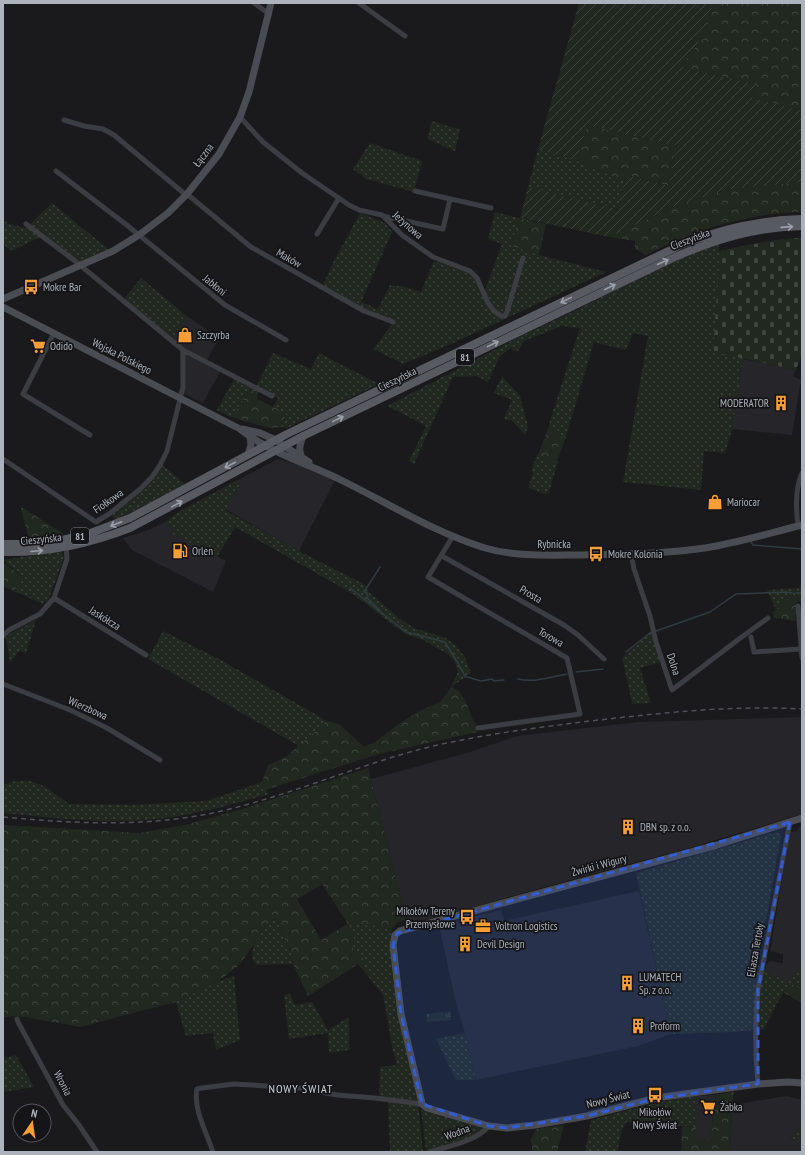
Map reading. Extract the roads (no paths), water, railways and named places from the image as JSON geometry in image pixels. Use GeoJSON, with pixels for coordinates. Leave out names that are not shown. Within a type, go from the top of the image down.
{"type":"FeatureCollection","features":[{"type":"Feature","properties":{"kind":"main road","name":"Cieszyńska"},"geometry":{"type":"LineString","coordinates":[[3,544],[58,541],[88,534],[108,527],[152,508],[276,440],[683,244],[716,232],[749,223],[802,219]]}},
{"type":"Feature","properties":{"kind":"main road","name":"Cieszyńska"},"geometry":{"type":"LineString","coordinates":[[3,552],[37,551],[66,547],[109,536],[136,525],[303,436],[628,278],[694,248],[734,235],[776,228],[802,226]]}},
{"type":"Feature","properties":{"kind":"street"},"geometry":{"type":"LineString","coordinates":[[254,3],[269,14]]}},
{"type":"Feature","properties":{"kind":"street","name":"Łączna"},"geometry":{"type":"LineString","coordinates":[[3,299],[113,251],[139,235],[168,213],[186,194],[219,154],[240,118],[249,92],[271,3]]}},
{"type":"Feature","properties":{"kind":"street"},"geometry":{"type":"LineString","coordinates":[[359,3],[405,36]]}},
{"type":"Feature","properties":{"kind":"street","name":"Jeżynowa"},"geometry":{"type":"LineString","coordinates":[[240,118],[263,142],[302,173],[339,198],[359,210],[382,215],[402,235],[416,246],[433,257],[470,272],[477,278],[488,303],[494,311],[501,316],[506,316],[523,258]]}},
{"type":"Feature","properties":{"kind":"street","name":"Maków"},"geometry":{"type":"LineString","coordinates":[[64,120],[84,126],[103,129],[114,135],[251,247],[358,308],[393,322]]}},
{"type":"Feature","properties":{"kind":"street","name":"Jabłoni"},"geometry":{"type":"LineString","coordinates":[[56,171],[139,235],[225,305],[286,340]]}},
{"type":"Feature","properties":{"kind":"street"},"geometry":{"type":"LineString","coordinates":[[415,191],[491,208]]}},
{"type":"Feature","properties":{"kind":"street"},"geometry":{"type":"LineString","coordinates":[[317,234],[339,198]]}},
{"type":"Feature","properties":{"kind":"street"},"geometry":{"type":"LineString","coordinates":[[382,215],[443,229],[450,199]]}},
{"type":"Feature","properties":{"kind":"street"},"geometry":{"type":"LineString","coordinates":[[26,224],[183,350],[272,396]]}},
{"type":"Feature","properties":{"kind":"street","name":"Wojska Polskiego"},"geometry":{"type":"LineString","coordinates":[[3,307],[240,429],[274,451]]}},
{"type":"Feature","properties":{"kind":"street"},"geometry":{"type":"LineString","coordinates":[[54,333],[23,394],[90,435]]}},
{"type":"Feature","properties":{"kind":"street"},"geometry":{"type":"LineString","coordinates":[[180,398],[183,387],[183,350]]}},
{"type":"Feature","properties":{"kind":"street","name":"Fiołkowa"},"geometry":{"type":"LineString","coordinates":[[3,459],[96,522],[125,503],[152,477],[167,451],[180,398]]}},
{"type":"Feature","properties":{"kind":"street","name":"Wojska Polskiego"},"geometry":{"type":"LineString","coordinates":[[240,429],[260,433],[276,440],[284,446]]}},
{"type":"Feature","properties":{"kind":"street"},"geometry":{"type":"LineString","coordinates":[[248,456],[251,445],[250,436]]}},
{"type":"Feature","properties":{"kind":"street"},"geometry":{"type":"LineString","coordinates":[[302,458],[299,447],[303,436]]}},
{"type":"Feature","properties":{"kind":"street","name":"Rybnicka"},"geometry":{"type":"LineString","coordinates":[[284,446],[322,471]]}},
{"type":"Feature","properties":{"kind":"street","name":"Rybnicka"},"geometry":{"type":"LineString","coordinates":[[274,451],[322,471],[453,536],[485,548],[520,555],[631,553],[704,548],[747,539],[800,525]]}},
{"type":"Feature","properties":{"kind":"street"},"geometry":{"type":"LineString","coordinates":[[800,525],[798,493],[799,480],[802,473]]}},
{"type":"Feature","properties":{"kind":"street","name":"Torowa"},"geometry":{"type":"LineString","coordinates":[[453,536],[428,577],[567,658],[580,714],[478,728]]}},
{"type":"Feature","properties":{"kind":"street"},"geometry":{"type":"LineString","coordinates":[[3,636],[9,630],[40,614],[54,598],[67,558],[66,547]]}},
{"type":"Feature","properties":{"kind":"street","name":"Dolna"},"geometry":{"type":"LineString","coordinates":[[631,553],[634,569],[672,690],[768,618]]}},
{"type":"Feature","properties":{"kind":"street","name":"Prosta"},"geometry":{"type":"LineString","coordinates":[[442,556],[564,625],[578,635],[604,659]]}},
{"type":"Feature","properties":{"kind":"street","name":"Jaskółcza"},"geometry":{"type":"LineString","coordinates":[[54,598],[146,655]]}},
{"type":"Feature","properties":{"kind":"street"},"geometry":{"type":"LineString","coordinates":[[798,606],[802,658]]}},
{"type":"Feature","properties":{"kind":"street"},"geometry":{"type":"LineString","coordinates":[[751,637],[754,652],[801,649]]}},
{"type":"Feature","properties":{"kind":"street","name":"Wierzbowa"},"geometry":{"type":"LineString","coordinates":[[3,684],[70,710],[108,728],[160,760]]}},
{"type":"Feature","properties":{"kind":"street","name":"Żwirki i Wigury"},"geometry":{"type":"LineString","coordinates":[[422,1104],[401,1014],[393,945],[395,935],[400,931],[718,845],[802,818]]}},
{"type":"Feature","properties":{"kind":"street","name":"Eliasza Tertoły"},"geometry":{"type":"LineString","coordinates":[[758,1084],[756,1012],[762,969],[790,822]]}},
{"type":"Feature","properties":{"kind":"street","name":"Wronia"},"geometry":{"type":"LineString","coordinates":[[17,1019],[63,1105],[80,1125],[98,1152]]}},
{"type":"Feature","properties":{"kind":"street","name":"Nowy Świat"},"geometry":{"type":"LineString","coordinates":[[213,1152],[200,1117],[196,1094],[197,1089],[234,1084],[299,1088],[337,1095],[422,1104],[427,1108],[488,1126],[507,1128],[587,1116],[654,1099],[758,1084],[788,1082],[802,1083]]}},
{"type":"Feature","properties":{"kind":"street","name":"Wodna"},"geometry":{"type":"LineString","coordinates":[[430,1152],[467,1140],[483,1132],[488,1126]]}},
{"type":"Feature","properties":{"kind":"waterway"},"geometry":{"type":"LineString","coordinates":[[751,542],[753,545],[802,549]]}},
{"type":"Feature","properties":{"kind":"waterway"},"geometry":{"type":"LineString","coordinates":[[380,567],[364,592],[367,593],[368,599],[380,610]]}},
{"type":"Feature","properties":{"kind":"waterway"},"geometry":{"type":"LineString","coordinates":[[350,588],[406,632],[445,642],[465,677],[481,681],[492,679],[494,681],[504,680]]}},
{"type":"Feature","properties":{"kind":"waterway"},"geometry":{"type":"LineString","coordinates":[[656,631],[710,612],[736,594],[792,593]]}},
{"type":"Feature","properties":{"kind":"waterway"},"geometry":{"type":"LineString","coordinates":[[796,593],[802,593]]}},
{"type":"Feature","properties":{"kind":"waterway"},"geometry":{"type":"LineString","coordinates":[[626,652],[651,632]]}},
{"type":"Feature","properties":{"kind":"waterway"},"geometry":{"type":"LineString","coordinates":[[576,672],[603,669]]}},
{"type":"Feature","properties":{"kind":"waterway"},"geometry":{"type":"LineString","coordinates":[[518,679],[536,680],[567,674]]}},
{"type":"Feature","properties":{"kind":"railway"},"geometry":{"type":"LineString","coordinates":[[3,817],[88,823],[145,822],[174,819],[202,815],[254,803],[373,763],[421,749],[484,736],[590,721],[670,713],[749,708],[802,709]]}},
{"type":"Feature","properties":{"kind":"place","name":"Mokre Bar"},"geometry":{"type":"Point","coordinates":[31,287]}},
{"type":"Feature","properties":{"kind":"place","name":"Szczyrba"},"geometry":{"type":"Point","coordinates":[185,335]}},
{"type":"Feature","properties":{"kind":"place","name":"Odido"},"geometry":{"type":"Point","coordinates":[38,346]}},
{"type":"Feature","properties":{"kind":"place","name":"MODERATOR"},"geometry":{"type":"Point","coordinates":[781,403]}},
{"type":"Feature","properties":{"kind":"place","name":"Mariocar"},"geometry":{"type":"Point","coordinates":[715,502]}},
{"type":"Feature","properties":{"kind":"place","name":"Orlen"},"geometry":{"type":"Point","coordinates":[180,551]}},
{"type":"Feature","properties":{"kind":"place","name":"Mokre Kolonia"},"geometry":{"type":"Point","coordinates":[596,554]}},
{"type":"Feature","properties":{"kind":"place","name":"DBN sp. z o.o."},"geometry":{"type":"Point","coordinates":[628,827]}},
{"type":"Feature","properties":{"kind":"place","name":"Mikołów Tereny Przemysłowe"},"geometry":{"type":"Point","coordinates":[467,917]}},
{"type":"Feature","properties":{"kind":"place","name":"Voltron Logistics"},"geometry":{"type":"Point","coordinates":[483,926]}},
{"type":"Feature","properties":{"kind":"place","name":"Devil Design"},"geometry":{"type":"Point","coordinates":[465,944]}},
{"type":"Feature","properties":{"kind":"place","name":"LUMATECH Sp. z o.o."},"geometry":{"type":"Point","coordinates":[627,983]}},
{"type":"Feature","properties":{"kind":"place","name":"Proform"},"geometry":{"type":"Point","coordinates":[638,1026]}},
{"type":"Feature","properties":{"kind":"place","name":"Mikołów Nowy Świat"},"geometry":{"type":"Point","coordinates":[655,1095]}},
{"type":"Feature","properties":{"kind":"place","name":"Żabka"},"geometry":{"type":"Point","coordinates":[708,1107]}},
{"type":"Feature","properties":{"kind":"district","name":"NOWY ŚWIAT"},"geometry":{"type":"Point","coordinates":[301,1089]}}]}
